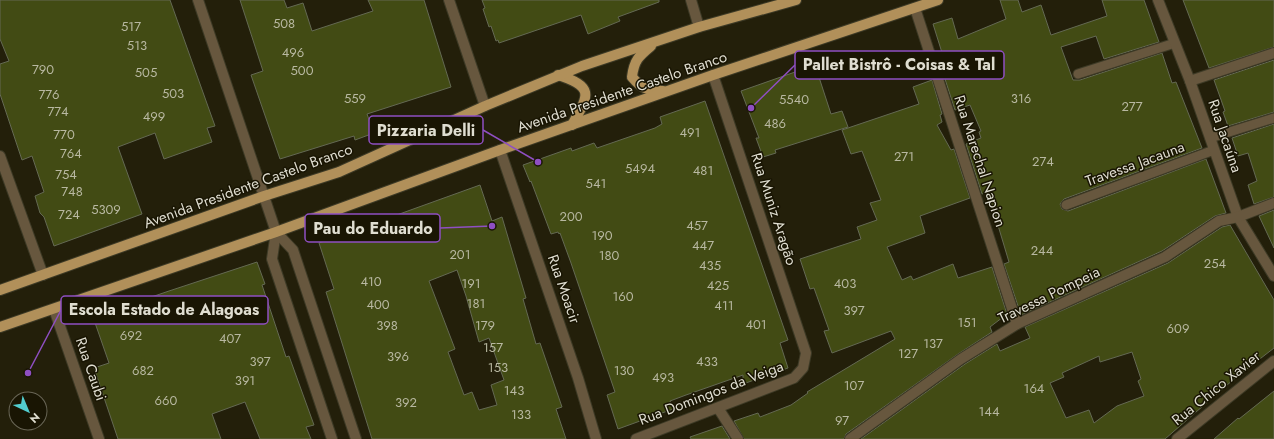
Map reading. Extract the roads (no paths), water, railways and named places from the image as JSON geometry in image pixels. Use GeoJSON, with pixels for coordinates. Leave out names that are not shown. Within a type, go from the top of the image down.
{"type":"FeatureCollection","features":[{"type":"Feature","properties":{"kind":"main road","name":"Avenida Presidente Castelo Branco"},"geometry":{"type":"LineString","coordinates":[[0,290],[264,196],[339,172],[485,106],[582,66],[700,27],[796,0]]}},
{"type":"Feature","properties":{"kind":"main road","name":"Avenida Presidente Castelo Branco"},"geometry":{"type":"LineString","coordinates":[[0,327],[276,232],[500,150],[668,91],[938,0]]}},
{"type":"Feature","properties":{"kind":"main road"},"geometry":{"type":"LineString","coordinates":[[655,42],[638,56],[633,67],[632,76],[638,85],[648,90],[668,91]]}},
{"type":"Feature","properties":{"kind":"main road"},"geometry":{"type":"LineString","coordinates":[[558,75],[581,85],[586,91],[586,100],[572,125]]}},
{"type":"Feature","properties":{"kind":"street"},"geometry":{"type":"LineString","coordinates":[[198,0],[276,232],[293,250],[356,439]]}},
{"type":"Feature","properties":{"kind":"street"},"geometry":{"type":"LineString","coordinates":[[449,0],[485,106]]}},
{"type":"Feature","properties":{"kind":"street"},"geometry":{"type":"LineString","coordinates":[[691,0],[700,27]]}},
{"type":"Feature","properties":{"kind":"street","name":"Rua Jacaúna"},"geometry":{"type":"LineString","coordinates":[[1158,0],[1190,81],[1238,217],[1274,276]]}},
{"type":"Feature","properties":{"kind":"street","name":"Rua Marechal Napion"},"geometry":{"type":"LineString","coordinates":[[915,8],[1017,324]]}},
{"type":"Feature","properties":{"kind":"street"},"geometry":{"type":"LineString","coordinates":[[1190,81],[1274,53]]}},
{"type":"Feature","properties":{"kind":"street","name":"Rua Muniz Aragão"},"geometry":{"type":"LineString","coordinates":[[714,75],[806,354]]}},
{"type":"Feature","properties":{"kind":"street","name":"Rua Moacir"},"geometry":{"type":"LineString","coordinates":[[500,150],[578,378],[596,439]]}},
{"type":"Feature","properties":{"kind":"street"},"geometry":{"type":"LineString","coordinates":[[0,156],[43,275]]}},
{"type":"Feature","properties":{"kind":"street","name":"Travessa Pompeia"},"geometry":{"type":"LineString","coordinates":[[850,439],[961,359],[1017,324],[1165,257],[1219,221],[1238,217],[1274,203]]}},
{"type":"Feature","properties":{"kind":"street"},"geometry":{"type":"LineString","coordinates":[[276,232],[272,259],[332,439]]}},
{"type":"Feature","properties":{"kind":"street","name":"Rua Caubi"},"geometry":{"type":"LineString","coordinates":[[54,309],[99,439]]}},
{"type":"Feature","properties":{"kind":"street","name":"Rua Domingos da Veiga"},"geometry":{"type":"LineString","coordinates":[[636,439],[794,378],[803,368],[806,354]]}},
{"type":"Feature","properties":{"kind":"street","name":"Rua Chico Xavier"},"geometry":{"type":"LineString","coordinates":[[1178,439],[1274,361]]}},
{"type":"Feature","properties":{"kind":"street"},"geometry":{"type":"LineString","coordinates":[[718,408],[738,439]]}},
{"type":"Feature","properties":{"kind":"lane"},"geometry":{"type":"LineString","coordinates":[[1078,74],[1175,43]]}},
{"type":"Feature","properties":{"kind":"lane"},"geometry":{"type":"LineString","coordinates":[[1210,138],[1274,118]]}},
{"type":"Feature","properties":{"kind":"lane","name":"Travessa Jacauna"},"geometry":{"type":"LineString","coordinates":[[1066,205],[1214,150]]}},
{"type":"Feature","properties":{"kind":"place","name":"Pallet Bistrô - Coisas & Tal"},"geometry":{"type":"Point","coordinates":[751,108]}},
{"type":"Feature","properties":{"kind":"place","name":"Pizzaria Delli"},"geometry":{"type":"Point","coordinates":[538,162]}},
{"type":"Feature","properties":{"kind":"place","name":"Pau do Eduardo"},"geometry":{"type":"Point","coordinates":[492,226]}},
{"type":"Feature","properties":{"kind":"place","name":"Escola Estado de Alagoas"},"geometry":{"type":"Point","coordinates":[28,373]}}]}
